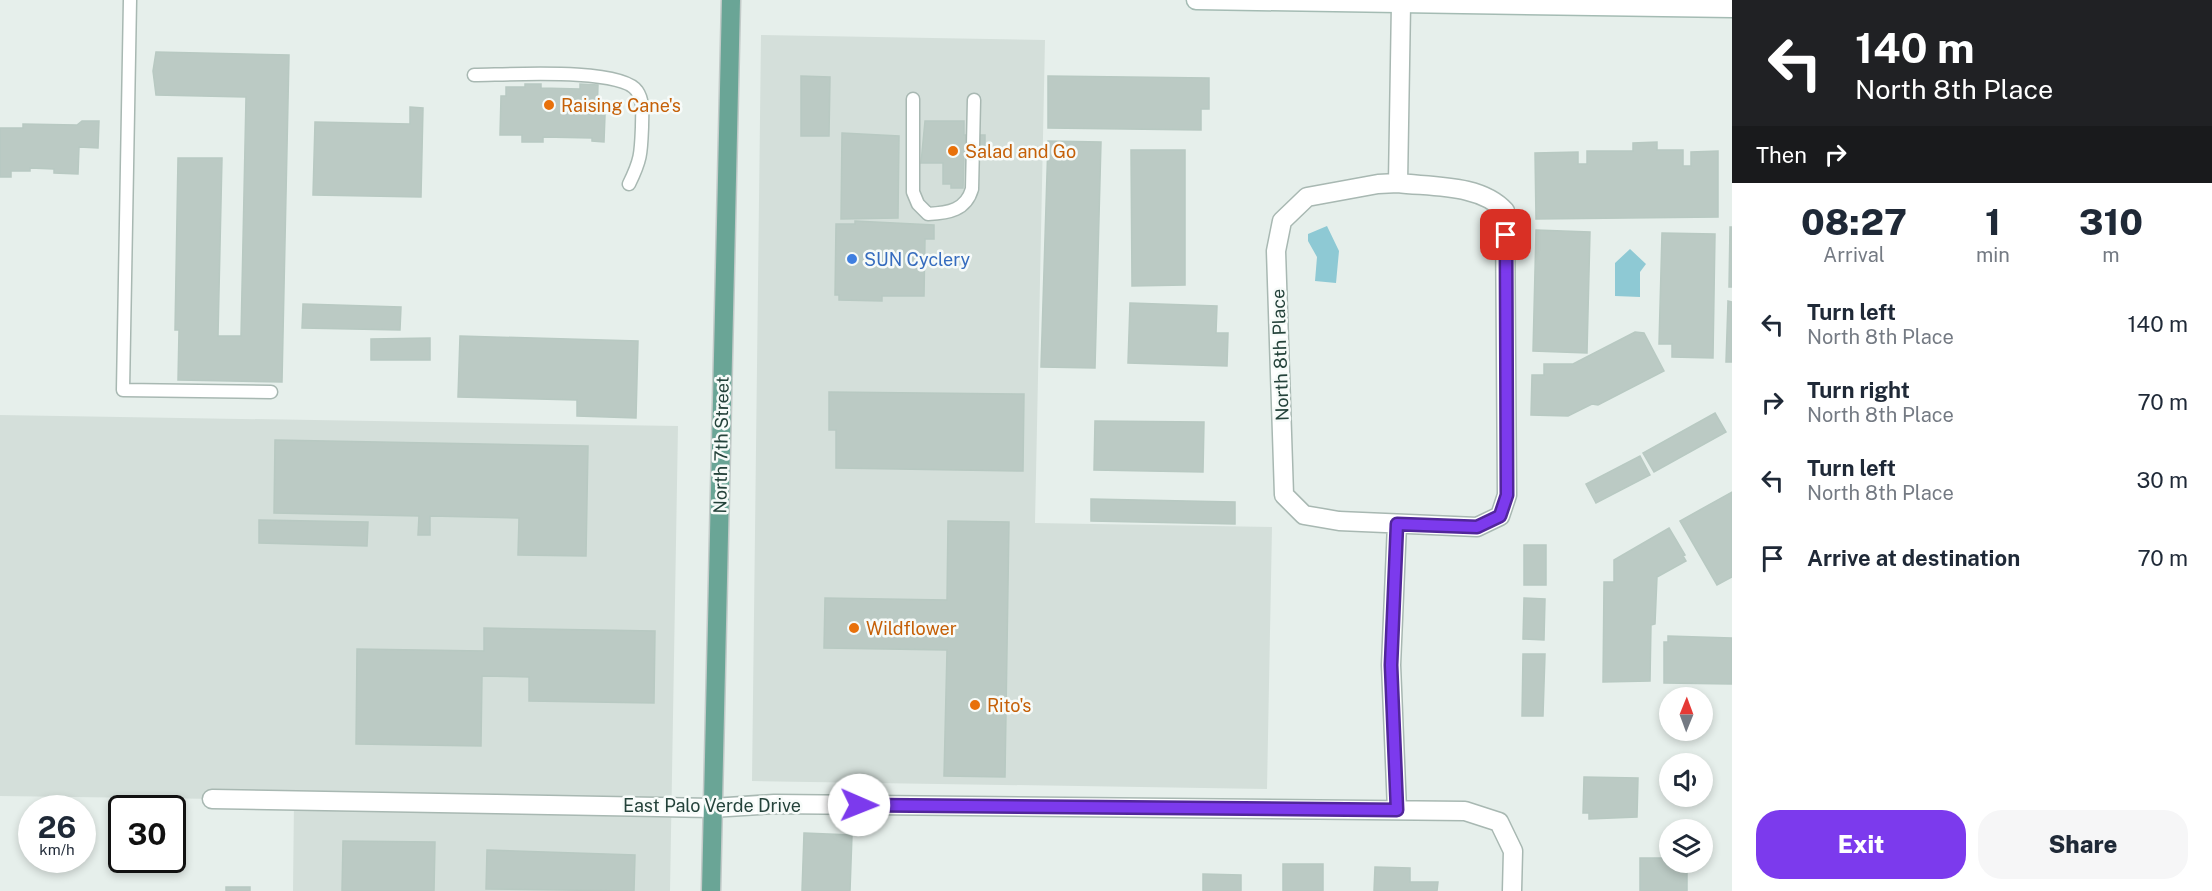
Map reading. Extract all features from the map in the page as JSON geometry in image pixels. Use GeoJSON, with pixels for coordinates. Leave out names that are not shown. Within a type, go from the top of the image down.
{"type":"FeatureCollection","features":[{"type":"Feature","properties":{"kind":"main road","name":"North 7th Street"},"geometry":{"type":"LineString","coordinates":[[711,891],[731,0]]}},
{"type":"Feature","properties":{"kind":"street"},"geometry":{"type":"LineString","coordinates":[[1196,0],[1401,4],[1691,4],[1732,8]]}},
{"type":"Feature","properties":{"kind":"street"},"geometry":{"type":"LineString","coordinates":[[1398,183],[1401,4]]}},
{"type":"Feature","properties":{"kind":"street","name":"North 8th Place"},"geometry":{"type":"LineString","coordinates":[[1398,183],[1471,192],[1496,200],[1505,211],[1507,495],[1500,516],[1477,527],[1339,521],[1304,515],[1284,495],[1276,251],[1282,220],[1307,197],[1378,184],[1398,183]]}},
{"type":"Feature","properties":{"kind":"street"},"geometry":{"type":"LineString","coordinates":[[1397,524],[1391,665],[1397,810]]}},
{"type":"Feature","properties":{"kind":"street","name":"East Palo Verde Drive"},"geometry":{"type":"LineString","coordinates":[[212,799],[712,808],[774,804],[1465,811],[1499,822],[1513,851],[1512,891]]}},
{"type":"Feature","properties":{"kind":"lane"},"geometry":{"type":"LineString","coordinates":[[130,0],[123,390],[271,392]]}},
{"type":"Feature","properties":{"kind":"lane"},"geometry":{"type":"LineString","coordinates":[[474,75],[604,75],[627,81],[637,90],[642,101],[641,160],[629,184]]}},
{"type":"Feature","properties":{"kind":"lane"},"geometry":{"type":"LineString","coordinates":[[913,99],[913,192],[918,204],[928,214],[957,210],[969,201],[972,189],[974,100]]}},
{"type":"Feature","properties":{"kind":"shaded area"},"geometry":{"type":"Polygon","coordinates":[[[761,35],[1045,40],[1035,523],[1272,527],[1267,789],[752,781],[761,35]]]}},
{"type":"Feature","properties":{"kind":"shaded area"},"geometry":{"type":"Polygon","coordinates":[[[0,415],[678,426],[670,891],[293,891],[294,800],[186,799],[186,795],[108,795],[108,797],[96,797],[96,795],[0,796],[0,415]]]}},
{"type":"Feature","properties":{"kind":"water"},"geometry":{"type":"Polygon","coordinates":[[[1327,226],[1339,251],[1336,283],[1315,281],[1317,257],[1308,241],[1308,234],[1327,226]]]}},
{"type":"Feature","properties":{"kind":"water"},"geometry":{"type":"Polygon","coordinates":[[[1630,249],[1646,264],[1640,272],[1640,297],[1615,296],[1615,263],[1630,249]]]}},
{"type":"Feature","properties":{"kind":"building"},"geometry":{"type":"Polygon","coordinates":[[[156,52],[289,55],[282,382],[178,380],[179,330],[175,330],[178,158],[222,158],[218,336],[241,336],[246,97],[156,95],[153,71],[156,52]]]}},
{"type":"Feature","properties":{"kind":"building"},"geometry":{"type":"Polygon","coordinates":[[[801,76],[830,77],[829,136],[801,136],[801,76]]]}},
{"type":"Feature","properties":{"kind":"building"},"geometry":{"type":"Polygon","coordinates":[[[1048,76],[1209,78],[1209,109],[1201,109],[1201,130],[1048,128],[1048,76]]]}},
{"type":"Feature","properties":{"kind":"building","name":"Raising Cane's"},"geometry":{"type":"Polygon","coordinates":[[[525,84],[541,84],[541,88],[580,89],[580,84],[598,85],[597,115],[605,115],[604,142],[592,141],[592,138],[543,137],[543,142],[522,142],[522,135],[500,135],[501,96],[506,96],[506,87],[525,87],[525,84]]]}},
{"type":"Feature","properties":{"kind":"building"},"geometry":{"type":"Polygon","coordinates":[[[410,107],[423,108],[421,197],[313,195],[315,122],[410,124],[410,107]]]}},
{"type":"Feature","properties":{"kind":"building"},"geometry":{"type":"Polygon","coordinates":[[[82,121],[99,121],[98,148],[79,147],[78,174],[54,173],[54,169],[30,168],[30,171],[11,171],[11,177],[0,177],[0,128],[23,128],[23,124],[77,125],[82,121]]]}},
{"type":"Feature","properties":{"kind":"building","name":"Salad and Go"},"geometry":{"type":"Polygon","coordinates":[[[925,121],[964,121],[964,135],[985,135],[985,156],[964,156],[963,188],[951,188],[951,184],[943,184],[943,163],[921,163],[925,121]]]}},
{"type":"Feature","properties":{"kind":"building"},"geometry":{"type":"Polygon","coordinates":[[[842,133],[899,136],[898,218],[841,219],[842,133]]]}},
{"type":"Feature","properties":{"kind":"building"},"geometry":{"type":"Polygon","coordinates":[[[1048,141],[1101,142],[1095,368],[1041,367],[1048,141]]]}},
{"type":"Feature","properties":{"kind":"building"},"geometry":{"type":"Polygon","coordinates":[[[1657,142],[1657,150],[1683,150],[1683,166],[1691,166],[1691,152],[1718,151],[1718,217],[1536,219],[1535,153],[1578,152],[1578,164],[1587,164],[1587,151],[1633,151],[1633,143],[1657,142]]]}},
{"type":"Feature","properties":{"kind":"building"},"geometry":{"type":"Polygon","coordinates":[[[1131,150],[1185,150],[1185,285],[1132,286],[1131,150]]]}},
{"type":"Feature","properties":{"kind":"building"},"geometry":{"type":"Polygon","coordinates":[[[855,221],[934,225],[934,239],[925,239],[924,296],[882,296],[882,301],[839,300],[839,295],[835,295],[836,224],[855,224],[855,221]]]}},
{"type":"Feature","properties":{"kind":"building"},"geometry":{"type":"Polygon","coordinates":[[[1730,227],[1732,227],[1732,287],[1729,287],[1730,227]]]}},
{"type":"Feature","properties":{"kind":"building"},"geometry":{"type":"Polygon","coordinates":[[[1536,230],[1590,232],[1587,353],[1533,351],[1536,230]]]}},
{"type":"Feature","properties":{"kind":"building"},"geometry":{"type":"Polygon","coordinates":[[[1662,233],[1715,234],[1713,358],[1672,357],[1672,344],[1659,344],[1662,233]]]}},
{"type":"Feature","properties":{"kind":"building"},"geometry":{"type":"Polygon","coordinates":[[[1728,301],[1732,302],[1732,362],[1726,362],[1728,301]]]}},
{"type":"Feature","properties":{"kind":"building"},"geometry":{"type":"Polygon","coordinates":[[[1130,303],[1217,306],[1216,333],[1228,333],[1227,366],[1128,363],[1130,303]]]}},
{"type":"Feature","properties":{"kind":"building"},"geometry":{"type":"Polygon","coordinates":[[[303,304],[401,307],[400,330],[302,328],[303,304]]]}},
{"type":"Feature","properties":{"kind":"building"},"geometry":{"type":"Polygon","coordinates":[[[1635,332],[1644,333],[1664,371],[1598,405],[1592,404],[1568,416],[1531,415],[1532,375],[1544,375],[1544,364],[1573,364],[1635,332]]]}},
{"type":"Feature","properties":{"kind":"building"},"geometry":{"type":"Polygon","coordinates":[[[460,336],[638,341],[636,418],[577,416],[577,400],[458,397],[460,336]]]}},
{"type":"Feature","properties":{"kind":"building"},"geometry":{"type":"Polygon","coordinates":[[[430,338],[430,360],[371,360],[371,339],[430,338]]]}},
{"type":"Feature","properties":{"kind":"building"},"geometry":{"type":"Polygon","coordinates":[[[829,392],[1024,394],[1023,471],[836,468],[836,430],[829,430],[829,392]]]}},
{"type":"Feature","properties":{"kind":"building"},"geometry":{"type":"Polygon","coordinates":[[[1715,413],[1726,432],[1654,472],[1643,453],[1715,413]]]}},
{"type":"Feature","properties":{"kind":"building"},"geometry":{"type":"Polygon","coordinates":[[[1095,421],[1204,422],[1203,472],[1094,470],[1095,421]]]}},
{"type":"Feature","properties":{"kind":"building"},"geometry":{"type":"Polygon","coordinates":[[[275,440],[588,446],[586,556],[518,555],[519,518],[430,516],[430,535],[418,535],[419,516],[274,513],[275,440]]]}},
{"type":"Feature","properties":{"kind":"building"},"geometry":{"type":"Polygon","coordinates":[[[1640,456],[1650,475],[1596,503],[1586,484],[1640,456]]]}},
{"type":"Feature","properties":{"kind":"building"},"geometry":{"type":"Polygon","coordinates":[[[1732,492],[1732,577],[1717,585],[1680,521],[1732,492]]]}},
{"type":"Feature","properties":{"kind":"building"},"geometry":{"type":"Polygon","coordinates":[[[1091,499],[1235,502],[1235,524],[1091,521],[1091,499]]]}},
{"type":"Feature","properties":{"kind":"building"},"geometry":{"type":"Polygon","coordinates":[[[259,520],[368,522],[367,546],[259,543],[259,520]]]}},
{"type":"Feature","properties":{"kind":"building"},"geometry":{"type":"Polygon","coordinates":[[[948,521],[1009,522],[1005,777],[944,776],[947,650],[824,648],[825,598],[947,600],[948,521]]]}},
{"type":"Feature","properties":{"kind":"building"},"geometry":{"type":"Polygon","coordinates":[[[1669,528],[1685,555],[1683,556],[1686,561],[1657,577],[1655,624],[1651,625],[1650,681],[1603,682],[1604,582],[1614,582],[1614,560],[1669,528]]]}},
{"type":"Feature","properties":{"kind":"building"},"geometry":{"type":"Polygon","coordinates":[[[1524,545],[1546,545],[1546,585],[1524,585],[1524,545]]]}},
{"type":"Feature","properties":{"kind":"building"},"geometry":{"type":"Polygon","coordinates":[[[1524,598],[1545,599],[1544,640],[1523,639],[1524,598]]]}},
{"type":"Feature","properties":{"kind":"building"},"geometry":{"type":"Polygon","coordinates":[[[484,628],[655,631],[654,703],[529,701],[529,677],[482,676],[481,746],[356,744],[357,649],[484,651],[484,628]]]}},
{"type":"Feature","properties":{"kind":"building"},"geometry":{"type":"Polygon","coordinates":[[[1668,636],[1732,638],[1732,684],[1664,683],[1664,642],[1668,642],[1668,636]]]}},
{"type":"Feature","properties":{"kind":"building"},"geometry":{"type":"Polygon","coordinates":[[[1523,654],[1545,654],[1543,716],[1522,716],[1523,654]]]}},
{"type":"Feature","properties":{"kind":"building"},"geometry":{"type":"Polygon","coordinates":[[[1584,777],[1638,778],[1637,817],[1589,819],[1589,813],[1583,813],[1584,777]]]}},
{"type":"Feature","properties":{"kind":"building"},"geometry":{"type":"Polygon","coordinates":[[[804,833],[852,835],[850,891],[802,891],[804,833]]]}},
{"type":"Feature","properties":{"kind":"building"},"geometry":{"type":"Polygon","coordinates":[[[343,841],[435,842],[434,891],[342,891],[343,841]]]}},
{"type":"Feature","properties":{"kind":"building"},"geometry":{"type":"Polygon","coordinates":[[[487,850],[635,855],[634,891],[486,889],[487,850]]]}},
{"type":"Feature","properties":{"kind":"building"},"geometry":{"type":"Polygon","coordinates":[[[1640,858],[1659,858],[1659,873],[1687,873],[1687,891],[1640,891],[1640,858]]]}},
{"type":"Feature","properties":{"kind":"building"},"geometry":{"type":"Polygon","coordinates":[[[1283,864],[1323,864],[1323,891],[1283,891],[1283,864]]]}},
{"type":"Feature","properties":{"kind":"building"},"geometry":{"type":"Polygon","coordinates":[[[1375,867],[1410,868],[1410,882],[1438,882],[1437,891],[1374,891],[1375,867]]]}},
{"type":"Feature","properties":{"kind":"building"},"geometry":{"type":"Polygon","coordinates":[[[1203,874],[1241,875],[1241,891],[1203,891],[1203,874]]]}},
{"type":"Feature","properties":{"kind":"building"},"geometry":{"type":"Polygon","coordinates":[[[226,887],[250,887],[250,891],[226,891],[226,887]]]}},
{"type":"Feature","properties":{"kind":"place","name":"Raising Cane's"},"geometry":{"type":"Point","coordinates":[549,105]}},
{"type":"Feature","properties":{"kind":"place","name":"Salad and Go"},"geometry":{"type":"Point","coordinates":[953,151]}},
{"type":"Feature","properties":{"kind":"place","name":"SUN Cyclery"},"geometry":{"type":"Point","coordinates":[852,259]}},
{"type":"Feature","properties":{"kind":"place","name":"Wildflower"},"geometry":{"type":"Point","coordinates":[854,628]}},
{"type":"Feature","properties":{"kind":"place","name":"Rito's"},"geometry":{"type":"Point","coordinates":[975,705]}},
{"type":"Feature","properties":{"kind":"route"},"geometry":{"type":"LineString","coordinates":[[859,805],[1397,810],[1391,665],[1397,524],[1477,527],[1500,516],[1507,495],[1506,235]]}}]}
